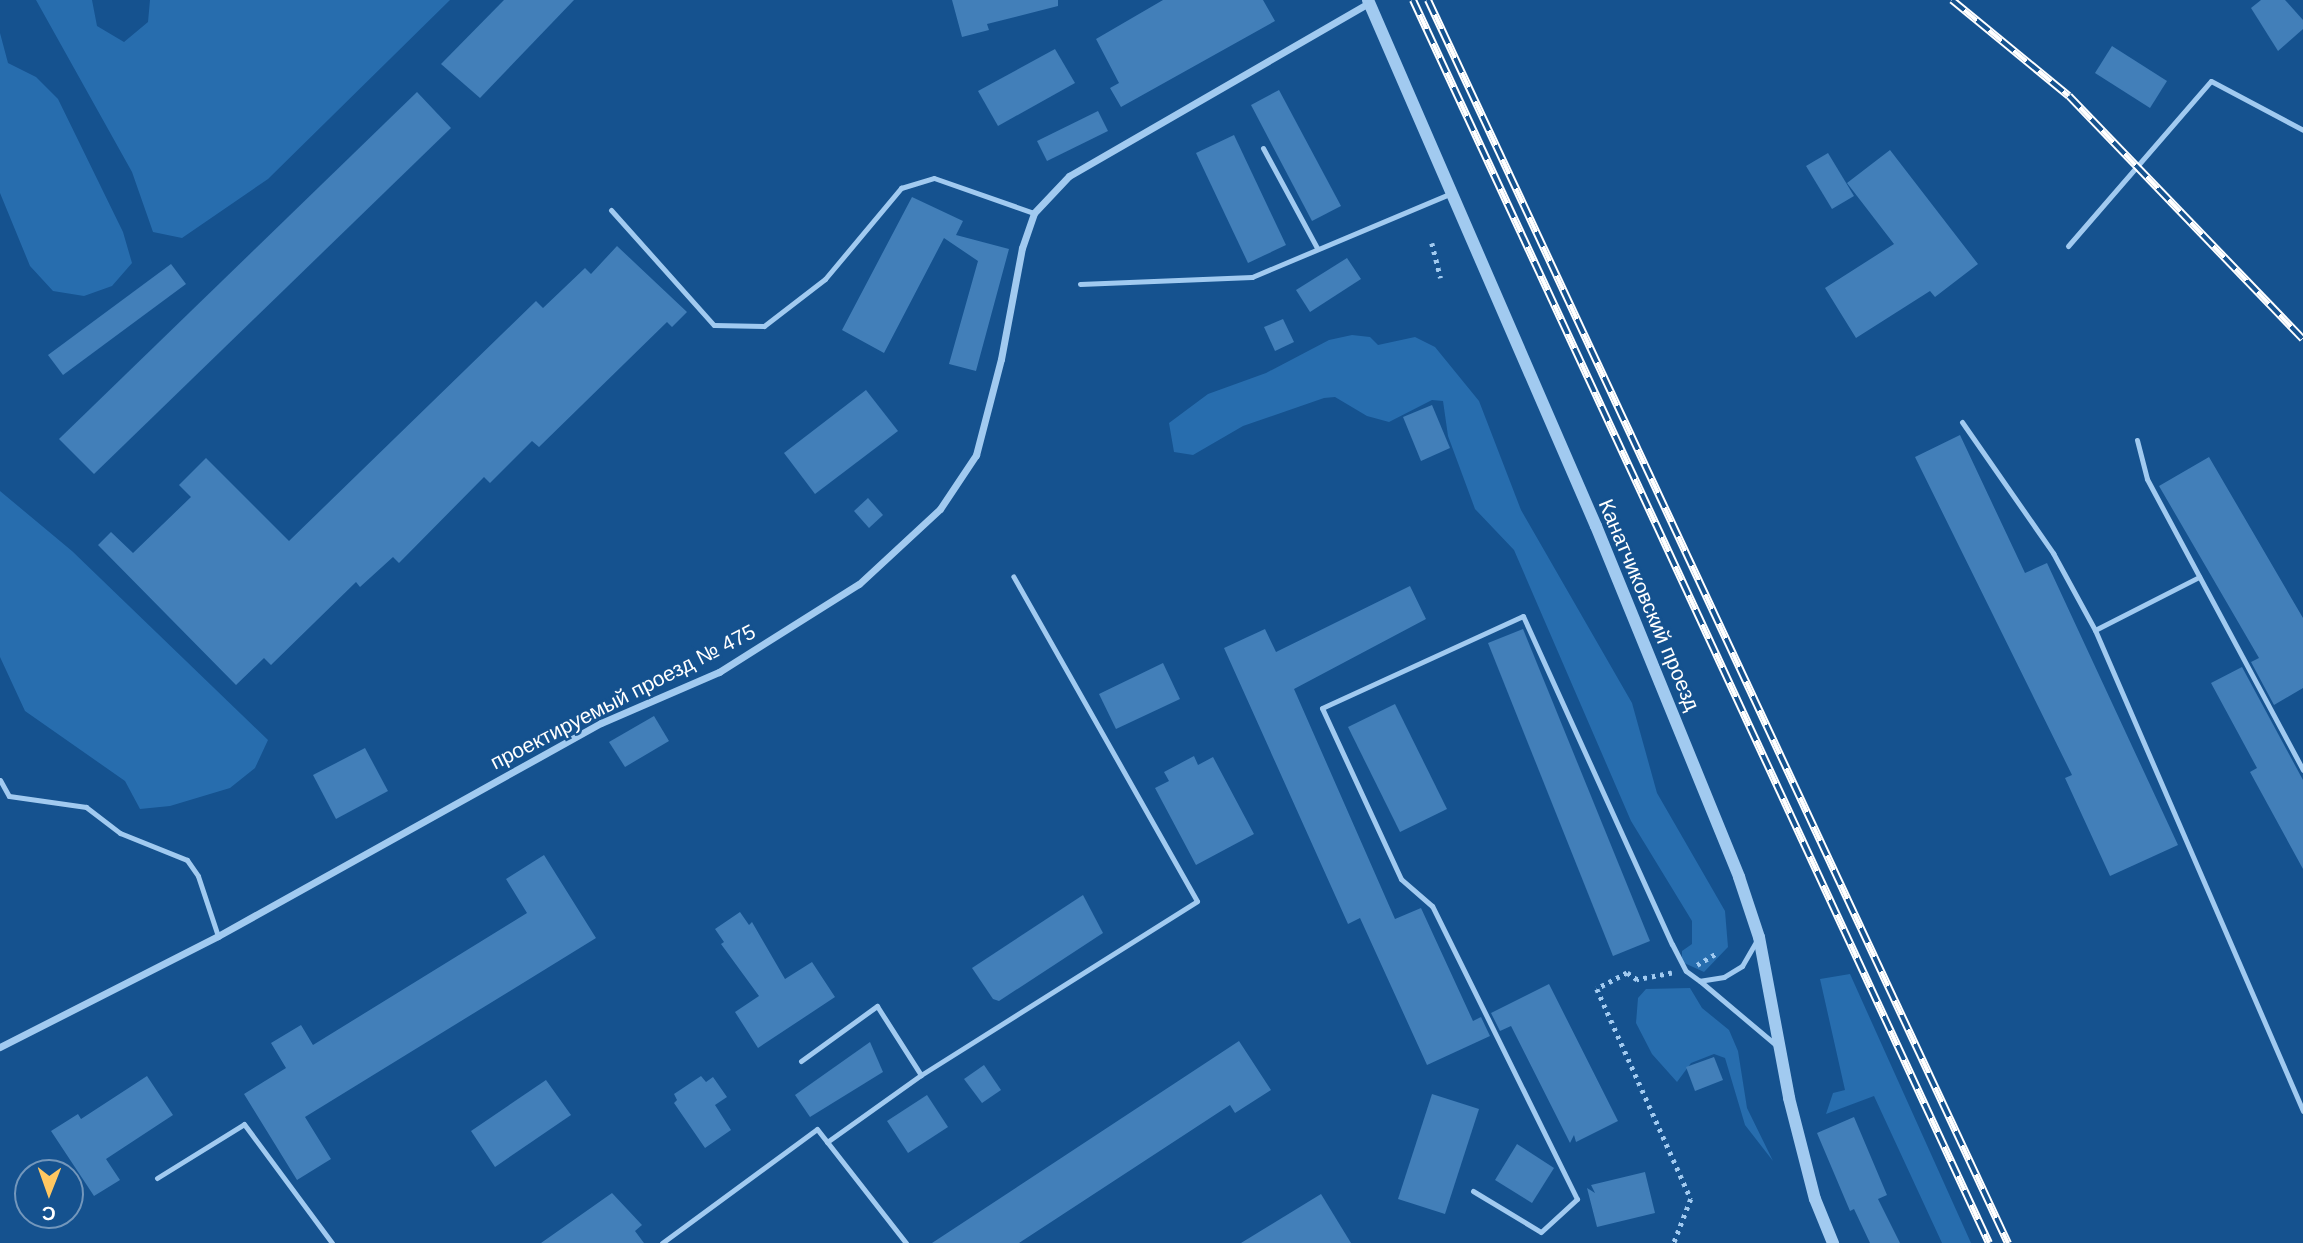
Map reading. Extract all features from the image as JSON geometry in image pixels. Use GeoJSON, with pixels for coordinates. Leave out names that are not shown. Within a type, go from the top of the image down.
{"type":"FeatureCollection","features":[{"type":"Feature","properties":{"kind":"street","name":"проектируемый проезд № 475"},"geometry":{"type":"LineString","coordinates":[[0,1046],[218,936],[601,723],[719,672],[809,618],[869,575],[940,509],[976,455],[1001,359],[1022,248],[1034,214],[1069,176],[1368,1]]}},
{"type":"Feature","properties":{"kind":"street","name":"Канатчиковский проезд"},"geometry":{"type":"LineString","coordinates":[[1368,1],[1681,731],[1759,937],[1780,1049],[1815,1199],[1833,1243]]}},
{"type":"Feature","properties":{"kind":"lane"},"geometry":{"type":"LineString","coordinates":[[2068,246],[2211,81],[2303,130]]}},
{"type":"Feature","properties":{"kind":"lane"},"geometry":{"type":"LineString","coordinates":[[1263,148],[1317,248]]}},
{"type":"Feature","properties":{"kind":"lane"},"geometry":{"type":"LineString","coordinates":[[611,210],[714,325],[764,326],[825,279],[901,188],[934,178],[1034,214]]}},
{"type":"Feature","properties":{"kind":"lane"},"geometry":{"type":"LineString","coordinates":[[1080,284],[1252,276],[1451,193]]}},
{"type":"Feature","properties":{"kind":"lane"},"geometry":{"type":"LineString","coordinates":[[1962,422],[2053,553],[2095,630],[2303,1111]]}},
{"type":"Feature","properties":{"kind":"lane"},"geometry":{"type":"LineString","coordinates":[[2137,440],[2147,479],[2303,770]]}},
{"type":"Feature","properties":{"kind":"lane"},"geometry":{"type":"LineString","coordinates":[[827,1142],[921,1074],[1197,901],[1013,576]]}},
{"type":"Feature","properties":{"kind":"lane"},"geometry":{"type":"LineString","coordinates":[[2095,630],[2199,577]]}},
{"type":"Feature","properties":{"kind":"lane"},"geometry":{"type":"LineString","coordinates":[[1473,1191],[1541,1232],[1577,1199],[1432,906],[1401,879],[1322,708],[1523,616],[1686,971],[1780,1049]]}},
{"type":"Feature","properties":{"kind":"lane"},"geometry":{"type":"LineString","coordinates":[[0,780],[9,796],[86,807],[120,833],[187,860],[198,876],[218,936]]}},
{"type":"Feature","properties":{"kind":"lane"},"geometry":{"type":"LineString","coordinates":[[1700,981],[1724,977],[1742,965],[1759,937]]}},
{"type":"Feature","properties":{"kind":"lane"},"geometry":{"type":"LineString","coordinates":[[801,1060],[877,1006],[921,1074]]}},
{"type":"Feature","properties":{"kind":"lane"},"geometry":{"type":"LineString","coordinates":[[157,1178],[244,1124],[331,1243]]}},
{"type":"Feature","properties":{"kind":"lane"},"geometry":{"type":"LineString","coordinates":[[663,1243],[817,1129],[906,1243]]}},
{"type":"Feature","properties":{"kind":"path"},"geometry":{"type":"LineString","coordinates":[[1432,243],[1441,278]]}},
{"type":"Feature","properties":{"kind":"path"},"geometry":{"type":"LineString","coordinates":[[1674,1243],[1691,1199],[1597,989],[1627,973],[1637,980],[1686,971],[1717,953]]}},
{"type":"Feature","properties":{"kind":"shaded area"},"geometry":{"type":"Polygon","coordinates":[[[36,0],[92,0],[97,26],[124,42],[148,22],[150,0],[450,0],[268,179],[182,238],[153,232],[132,172],[36,0]]]}},
{"type":"Feature","properties":{"kind":"shaded area"},"geometry":{"type":"Polygon","coordinates":[[[0,33],[8,63],[36,77],[58,99],[123,232],[132,263],[112,286],[84,296],[53,291],[30,266],[0,193],[0,33]]]}},
{"type":"Feature","properties":{"kind":"shaded area"},"geometry":{"type":"Polygon","coordinates":[[[1352,335],[1370,337],[1378,345],[1415,337],[1435,347],[1479,401],[1521,510],[1632,703],[1657,793],[1725,911],[1728,947],[1704,972],[1682,962],[1682,951],[1692,944],[1692,921],[1631,821],[1514,550],[1475,509],[1448,436],[1443,401],[1432,400],[1389,422],[1367,416],[1335,397],[1324,398],[1243,426],[1193,455],[1174,452],[1169,423],[1208,394],[1266,373],[1329,340],[1352,335]]]}},
{"type":"Feature","properties":{"kind":"shaded area"},"geometry":{"type":"Polygon","coordinates":[[[0,491],[72,551],[268,740],[255,768],[230,788],[170,806],[140,809],[125,781],[25,711],[0,657],[0,491]]]}},
{"type":"Feature","properties":{"kind":"shaded area"},"geometry":{"type":"Polygon","coordinates":[[[1850,974],[1971,1243],[1942,1243],[1874,1096],[1826,1114],[1833,1093],[1845,1090],[1820,979],[1850,974]]]}},
{"type":"Feature","properties":{"kind":"shaded area"},"geometry":{"type":"Polygon","coordinates":[[[1690,988],[1702,1008],[1729,1030],[1738,1051],[1747,1108],[1773,1161],[1745,1125],[1725,1058],[1714,1054],[1691,1063],[1677,1082],[1652,1054],[1636,1023],[1638,998],[1646,989],[1690,988]]]}},
{"type":"Feature","properties":{"kind":"building"},"geometry":{"type":"Polygon","coordinates":[[[504,0],[574,0],[480,98],[441,64],[504,0]]]}},
{"type":"Feature","properties":{"kind":"building"},"geometry":{"type":"Polygon","coordinates":[[[952,0],[1058,0],[1058,6],[987,24],[989,30],[962,37],[952,0]]]}},
{"type":"Feature","properties":{"kind":"building"},"geometry":{"type":"Polygon","coordinates":[[[1163,0],[1263,0],[1275,21],[1121,107],[1110,88],[1119,83],[1096,39],[1163,0]]]}},
{"type":"Feature","properties":{"kind":"building"},"geometry":{"type":"Polygon","coordinates":[[[2261,0],[2285,0],[2303,20],[2303,29],[2278,51],[2251,8],[2261,0]]]}},
{"type":"Feature","properties":{"kind":"building"},"geometry":{"type":"Polygon","coordinates":[[[2112,46],[2167,81],[2150,108],[2095,73],[2112,46]]]}},
{"type":"Feature","properties":{"kind":"building"},"geometry":{"type":"Polygon","coordinates":[[[1055,49],[1075,83],[998,126],[978,91],[1055,49]]]}},
{"type":"Feature","properties":{"kind":"building"},"geometry":{"type":"Polygon","coordinates":[[[1279,90],[1341,206],[1312,221],[1251,105],[1279,90]]]}},
{"type":"Feature","properties":{"kind":"building"},"geometry":{"type":"Polygon","coordinates":[[[417,92],[451,128],[94,474],[59,439],[417,92]]]}},
{"type":"Feature","properties":{"kind":"building"},"geometry":{"type":"Polygon","coordinates":[[[1098,111],[1108,131],[1047,161],[1037,141],[1098,111]]]}},
{"type":"Feature","properties":{"kind":"building"},"geometry":{"type":"Polygon","coordinates":[[[1234,135],[1286,245],[1248,263],[1196,153],[1234,135]]]}},
{"type":"Feature","properties":{"kind":"building"},"geometry":{"type":"Polygon","coordinates":[[[1890,150],[1978,264],[1935,297],[1930,291],[1856,338],[1825,288],[1894,244],[1847,183],[1890,150]]]}},
{"type":"Feature","properties":{"kind":"building"},"geometry":{"type":"Polygon","coordinates":[[[1828,153],[1854,196],[1832,209],[1806,166],[1828,153]]]}},
{"type":"Feature","properties":{"kind":"building"},"geometry":{"type":"Polygon","coordinates":[[[912,197],[963,221],[956,235],[1009,249],[976,371],[949,364],[978,261],[944,238],[884,353],[842,330],[912,197]]]}},
{"type":"Feature","properties":{"kind":"building"},"geometry":{"type":"Polygon","coordinates":[[[617,246],[687,312],[672,327],[667,322],[539,447],[532,441],[490,483],[484,477],[399,563],[393,557],[360,587],[356,582],[271,665],[264,658],[236,685],[98,545],[111,532],[133,553],[191,497],[179,485],[206,458],[289,541],[536,301],[543,308],[585,268],[591,274],[617,246]]]}},
{"type":"Feature","properties":{"kind":"building"},"geometry":{"type":"Polygon","coordinates":[[[1347,258],[1361,279],[1310,312],[1296,290],[1347,258]]]}},
{"type":"Feature","properties":{"kind":"building"},"geometry":{"type":"Polygon","coordinates":[[[171,264],[186,284],[63,375],[48,355],[171,264]]]}},
{"type":"Feature","properties":{"kind":"building"},"geometry":{"type":"Polygon","coordinates":[[[1283,319],[1294,342],[1275,351],[1264,327],[1283,319]]]}},
{"type":"Feature","properties":{"kind":"building"},"geometry":{"type":"Polygon","coordinates":[[[866,390],[898,431],[815,494],[784,453],[866,390]]]}},
{"type":"Feature","properties":{"kind":"building"},"geometry":{"type":"Polygon","coordinates":[[[1432,405],[1450,448],[1421,461],[1403,417],[1432,405]]]}},
{"type":"Feature","properties":{"kind":"building"},"geometry":{"type":"Polygon","coordinates":[[[1960,435],[2025,573],[2047,563],[2178,845],[2110,876],[2065,778],[2072,775],[1915,457],[1960,435]]]}},
{"type":"Feature","properties":{"kind":"building"},"geometry":{"type":"Polygon","coordinates":[[[2209,457],[2303,618],[2303,688],[2274,705],[2251,662],[2259,658],[2159,486],[2209,457]]]}},
{"type":"Feature","properties":{"kind":"building"},"geometry":{"type":"Polygon","coordinates":[[[868,498],[883,515],[869,528],[854,511],[868,498]]]}},
{"type":"Feature","properties":{"kind":"building"},"geometry":{"type":"Polygon","coordinates":[[[1410,586],[1426,619],[1294,689],[1395,919],[1421,908],[1473,1021],[1481,1017],[1490,1036],[1427,1065],[1360,918],[1348,924],[1224,648],[1265,629],[1276,652],[1410,586]]]}},
{"type":"Feature","properties":{"kind":"building"},"geometry":{"type":"Polygon","coordinates":[[[1523,629],[1650,941],[1613,956],[1488,643],[1523,629]]]}},
{"type":"Feature","properties":{"kind":"building"},"geometry":{"type":"Polygon","coordinates":[[[1163,663],[1180,699],[1116,729],[1099,694],[1163,663]]]}},
{"type":"Feature","properties":{"kind":"building"},"geometry":{"type":"Polygon","coordinates":[[[2242,667],[2303,780],[2303,869],[2250,772],[2257,768],[2211,683],[2242,667]]]}},
{"type":"Feature","properties":{"kind":"building"},"geometry":{"type":"Polygon","coordinates":[[[1395,704],[1447,809],[1400,832],[1348,727],[1395,704]]]}},
{"type":"Feature","properties":{"kind":"building"},"geometry":{"type":"Polygon","coordinates":[[[654,716],[669,741],[625,767],[609,742],[654,716]]]}},
{"type":"Feature","properties":{"kind":"building"},"geometry":{"type":"Polygon","coordinates":[[[365,748],[388,791],[336,819],[313,775],[365,748]]]}},
{"type":"Feature","properties":{"kind":"building"},"geometry":{"type":"Polygon","coordinates":[[[1194,756],[1198,765],[1213,757],[1254,834],[1196,865],[1155,788],[1169,781],[1164,772],[1194,756]]]}},
{"type":"Feature","properties":{"kind":"building"},"geometry":{"type":"Polygon","coordinates":[[[544,855],[596,938],[305,1117],[331,1159],[297,1180],[244,1094],[286,1068],[271,1043],[301,1025],[313,1045],[527,913],[506,879],[544,855]]]}},
{"type":"Feature","properties":{"kind":"building"},"geometry":{"type":"Polygon","coordinates":[[[1083,895],[1103,933],[999,1001],[993,999],[972,968],[1083,895]]]}},
{"type":"Feature","properties":{"kind":"building"},"geometry":{"type":"Polygon","coordinates":[[[740,912],[749,925],[752,922],[785,979],[812,962],[835,997],[758,1048],[735,1012],[759,996],[721,944],[724,942],[715,929],[740,912]]]}},
{"type":"Feature","properties":{"kind":"building"},"geometry":{"type":"Polygon","coordinates":[[[1549,984],[1618,1121],[1576,1142],[1574,1135],[1570,1143],[1511,1026],[1500,1031],[1491,1013],[1549,984]]]}},
{"type":"Feature","properties":{"kind":"building"},"geometry":{"type":"Polygon","coordinates":[[[1239,1041],[1271,1090],[1235,1113],[1230,1105],[1019,1243],[932,1243],[1239,1041]]]}},
{"type":"Feature","properties":{"kind":"building"},"geometry":{"type":"Polygon","coordinates":[[[870,1042],[883,1072],[810,1117],[795,1095],[870,1042]]]}},
{"type":"Feature","properties":{"kind":"building"},"geometry":{"type":"Polygon","coordinates":[[[1714,1057],[1723,1080],[1695,1091],[1686,1067],[1714,1057]]]}},
{"type":"Feature","properties":{"kind":"building"},"geometry":{"type":"Polygon","coordinates":[[[984,1065],[1001,1090],[982,1103],[964,1079],[984,1065]]]}},
{"type":"Feature","properties":{"kind":"building"},"geometry":{"type":"Polygon","coordinates":[[[147,1076],[173,1115],[106,1159],[120,1180],[94,1196],[84,1181],[84,1159],[70,1159],[51,1131],[78,1114],[81,1119],[147,1076]]]}},
{"type":"Feature","properties":{"kind":"building"},"geometry":{"type":"Polygon","coordinates":[[[701,1076],[706,1082],[713,1077],[727,1097],[715,1105],[731,1130],[705,1148],[674,1103],[677,1100],[674,1094],[701,1076]]]}},
{"type":"Feature","properties":{"kind":"building"},"geometry":{"type":"Polygon","coordinates":[[[546,1080],[571,1115],[495,1167],[471,1131],[546,1080]]]}},
{"type":"Feature","properties":{"kind":"building"},"geometry":{"type":"Polygon","coordinates":[[[1432,1094],[1479,1109],[1445,1214],[1398,1199],[1432,1094]]]}},
{"type":"Feature","properties":{"kind":"building"},"geometry":{"type":"Polygon","coordinates":[[[927,1095],[948,1127],[908,1153],[887,1121],[927,1095]]]}},
{"type":"Feature","properties":{"kind":"building"},"geometry":{"type":"Polygon","coordinates":[[[1854,1117],[1887,1195],[1878,1199],[1900,1243],[1870,1243],[1854,1209],[1850,1211],[1817,1133],[1854,1117]]]}},
{"type":"Feature","properties":{"kind":"building"},"geometry":{"type":"Polygon","coordinates":[[[1517,1144],[1554,1168],[1532,1203],[1495,1180],[1517,1144]]]}},
{"type":"Feature","properties":{"kind":"building"},"geometry":{"type":"Polygon","coordinates":[[[1645,1172],[1655,1213],[1597,1227],[1587,1188],[1595,1193],[1591,1185],[1645,1172]]]}},
{"type":"Feature","properties":{"kind":"building"},"geometry":{"type":"Polygon","coordinates":[[[612,1193],[642,1225],[635,1231],[644,1243],[541,1243],[612,1193]]]}},
{"type":"Feature","properties":{"kind":"building"},"geometry":{"type":"Polygon","coordinates":[[[1321,1194],[1351,1243],[1241,1243],[1321,1194]]]}},
{"type":"Feature","properties":{"kind":"railway"},"geometry":{"type":"LineString","coordinates":[[1413,0],[1989,1243]]}},
{"type":"Feature","properties":{"kind":"railway"},"geometry":{"type":"LineString","coordinates":[[1428,0],[2008,1243]]}},
{"type":"Feature","properties":{"kind":"railway"},"geometry":{"type":"LineString","coordinates":[[1952,0],[2069,96],[2303,339]]}}]}
